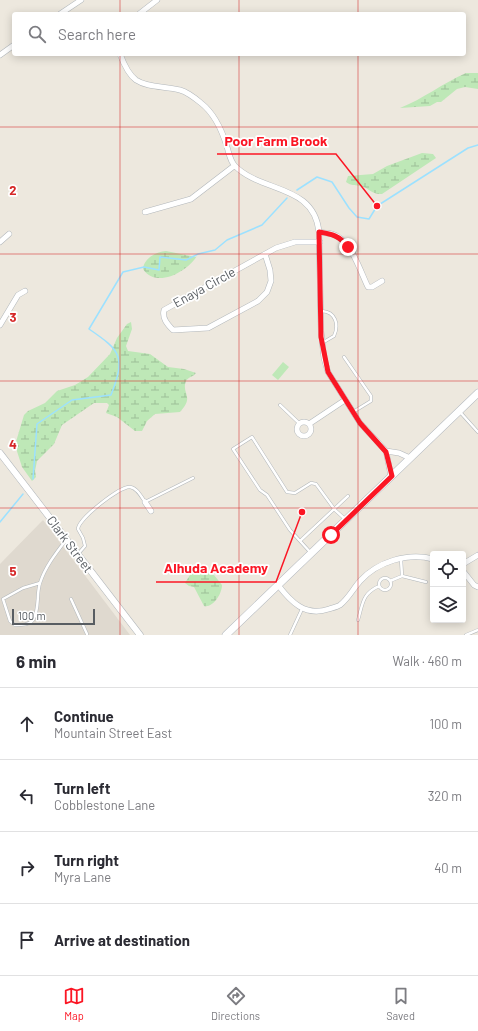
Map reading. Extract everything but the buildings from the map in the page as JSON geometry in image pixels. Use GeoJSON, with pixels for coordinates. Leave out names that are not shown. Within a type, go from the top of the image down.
{"type":"FeatureCollection","features":[{"type":"Feature","properties":{"kind":"main road"},"geometry":{"type":"LineString","coordinates":[[226,635],[478,393]]}},
{"type":"Feature","properties":{"kind":"street"},"geometry":{"type":"LineString","coordinates":[[63,12],[80,0]]}},
{"type":"Feature","properties":{"kind":"street"},"geometry":{"type":"LineString","coordinates":[[142,12],[157,0]]}},
{"type":"Feature","properties":{"kind":"street"},"geometry":{"type":"LineString","coordinates":[[0,55],[12,46]]}},
{"type":"Feature","properties":{"kind":"street"},"geometry":{"type":"LineString","coordinates":[[121,56],[125,65],[135,79],[147,84],[182,90],[202,103],[217,121],[230,159],[234,166],[251,176],[304,201],[312,211],[318,225],[320,242],[320,311],[322,343],[328,372],[360,423],[386,452],[392,476]]}},
{"type":"Feature","properties":{"kind":"street"},"geometry":{"type":"LineString","coordinates":[[145,212],[191,200],[234,166]]}},
{"type":"Feature","properties":{"kind":"street"},"geometry":{"type":"LineString","coordinates":[[319,232],[332,234],[342,239],[368,287],[372,287],[382,281]]}},
{"type":"Feature","properties":{"kind":"street"},"geometry":{"type":"LineString","coordinates":[[0,242],[9,234]]}},
{"type":"Feature","properties":{"kind":"street","name":"Enaya Circle"},"geometry":{"type":"LineString","coordinates":[[265,254],[270,270],[271,281],[267,292],[258,301],[208,328],[173,330],[167,324],[163,314],[164,310],[265,254],[295,242],[320,242]]}},
{"type":"Feature","properties":{"kind":"street"},"geometry":{"type":"LineString","coordinates":[[0,325],[18,295],[25,291]]}},
{"type":"Feature","properties":{"kind":"street"},"geometry":{"type":"LineString","coordinates":[[309,424],[345,400]]}},
{"type":"Feature","properties":{"kind":"street"},"geometry":{"type":"LineString","coordinates":[[304,422],[309,424],[310,432],[303,436],[297,430],[300,424],[304,422]]}},
{"type":"Feature","properties":{"kind":"street"},"geometry":{"type":"LineString","coordinates":[[386,452],[399,453],[410,458]]}},
{"type":"Feature","properties":{"kind":"street","name":"Clark Street"},"geometry":{"type":"LineString","coordinates":[[0,453],[140,635]]}},
{"type":"Feature","properties":{"kind":"street"},"geometry":{"type":"LineString","coordinates":[[145,502],[151,510]]}},
{"type":"Feature","properties":{"kind":"street"},"geometry":{"type":"LineString","coordinates":[[466,562],[478,555]]}},
{"type":"Feature","properties":{"kind":"street"},"geometry":{"type":"LineString","coordinates":[[278,585],[287,597],[302,609],[319,612],[340,605],[360,581],[373,570],[385,563],[422,556],[430,557]]}},
{"type":"Feature","properties":{"kind":"street"},"geometry":{"type":"LineString","coordinates":[[466,575],[474,585],[478,587]]}},
{"type":"Feature","properties":{"kind":"lane"},"geometry":{"type":"LineString","coordinates":[[320,311],[324,310],[333,315],[336,319],[337,327],[334,336],[322,343]]}},
{"type":"Feature","properties":{"kind":"lane"},"geometry":{"type":"LineString","coordinates":[[344,357],[371,396],[371,400],[353,412]]}},
{"type":"Feature","properties":{"kind":"lane"},"geometry":{"type":"LineString","coordinates":[[280,405],[300,424]]}},
{"type":"Feature","properties":{"kind":"lane"},"geometry":{"type":"LineString","coordinates":[[460,411],[478,432]]}},
{"type":"Feature","properties":{"kind":"lane"},"geometry":{"type":"LineString","coordinates":[[311,553],[284,522],[267,495],[260,490],[233,449],[252,437],[288,492],[295,493],[311,483],[316,484],[335,510],[346,520]]}},
{"type":"Feature","properties":{"kind":"lane"},"geometry":{"type":"LineString","coordinates":[[78,554],[85,546],[84,538],[78,529],[78,524],[98,506],[122,489],[128,487],[138,491],[145,502],[193,478]]}},
{"type":"Feature","properties":{"kind":"lane"},"geometry":{"type":"LineString","coordinates":[[300,541],[335,510],[348,496]]}},
{"type":"Feature","properties":{"kind":"lane"},"geometry":{"type":"LineString","coordinates":[[40,583],[23,588],[2,600],[10,621],[15,625],[25,625],[32,621],[37,611],[40,583],[54,556],[66,539]]}},
{"type":"Feature","properties":{"kind":"lane"},"geometry":{"type":"LineString","coordinates":[[401,559],[402,576]]}},
{"type":"Feature","properties":{"kind":"lane"},"geometry":{"type":"LineString","coordinates":[[390,581],[402,576],[426,582]]}},
{"type":"Feature","properties":{"kind":"lane"},"geometry":{"type":"LineString","coordinates":[[358,620],[365,596],[369,591],[379,586],[382,579],[388,578],[390,581]]}},
{"type":"Feature","properties":{"kind":"lane"},"geometry":{"type":"LineString","coordinates":[[379,586],[383,590],[387,590],[391,585],[390,581]]}},
{"type":"Feature","properties":{"kind":"lane"},"geometry":{"type":"LineString","coordinates":[[71,599],[87,634]]}},
{"type":"Feature","properties":{"kind":"lane"},"geometry":{"type":"LineString","coordinates":[[290,635],[302,609]]}},
{"type":"Feature","properties":{"kind":"lane"},"geometry":{"type":"LineString","coordinates":[[466,635],[478,630]]}},
{"type":"Feature","properties":{"kind":"shaded area"},"geometry":{"type":"Polygon","coordinates":[[[43,520],[130,635],[0,635],[0,564],[43,520]]]}},
{"type":"Feature","properties":{"kind":"green space"},"geometry":{"type":"Polygon","coordinates":[[[466,73],[478,73],[478,89],[465,87],[457,89],[441,102],[437,102],[430,106],[400,108],[449,81],[466,73]]]}},
{"type":"Feature","properties":{"kind":"green space"},"geometry":{"type":"Polygon","coordinates":[[[422,153],[433,154],[436,158],[382,194],[346,182],[348,176],[373,174],[387,166],[422,153]]]}},
{"type":"Feature","properties":{"kind":"green space"},"geometry":{"type":"Polygon","coordinates":[[[166,251],[197,256],[186,268],[171,276],[156,278],[149,275],[143,269],[148,259],[155,254],[166,251]]]}},
{"type":"Feature","properties":{"kind":"green space"},"geometry":{"type":"Polygon","coordinates":[[[131,322],[132,329],[126,346],[128,351],[150,354],[168,367],[184,369],[196,373],[186,381],[185,389],[187,402],[184,407],[180,412],[155,414],[147,421],[142,431],[135,431],[117,417],[106,413],[109,405],[107,403],[94,403],[62,425],[54,444],[37,461],[35,471],[36,477],[32,481],[22,467],[15,445],[24,415],[28,411],[45,403],[57,391],[75,385],[88,377],[110,354],[117,338],[127,324],[131,322]]]}},
{"type":"Feature","properties":{"kind":"green space"},"geometry":{"type":"Polygon","coordinates":[[[283,362],[289,367],[278,380],[272,375],[283,362]]]}},
{"type":"Feature","properties":{"kind":"green space"},"geometry":{"type":"Polygon","coordinates":[[[200,569],[214,575],[222,585],[222,589],[214,603],[207,606],[204,606],[194,587],[185,583],[193,570],[200,569]]]}},
{"type":"Feature","properties":{"kind":"waterway"},"geometry":{"type":"LineString","coordinates":[[297,190],[317,177],[332,182],[349,208],[357,217],[369,219],[377,206],[468,148],[478,145]]}},
{"type":"Feature","properties":{"kind":"waterway"},"geometry":{"type":"LineString","coordinates":[[33,479],[37,424],[72,400],[111,395],[118,371],[118,356],[108,343],[89,329],[123,272],[144,267],[159,270],[160,257],[186,260],[198,254],[215,250],[227,240],[262,225],[287,198]]}},
{"type":"Feature","properties":{"kind":"waterway"},"geometry":{"type":"LineString","coordinates":[[0,522],[23,494]]}},
{"type":"Feature","properties":{"kind":"place","name":"Poor Farm Brook"},"geometry":{"type":"Point","coordinates":[377,206]}},
{"type":"Feature","properties":{"kind":"place","name":"Alhuda Academy"},"geometry":{"type":"Point","coordinates":[302,512]}},
{"type":"Feature","properties":{"kind":"route"},"geometry":{"type":"LineString","coordinates":[[331,535],[392,476],[386,452],[360,423],[328,372],[324,358],[321,337],[319,232],[332,234],[342,239],[348,247]]}}]}
